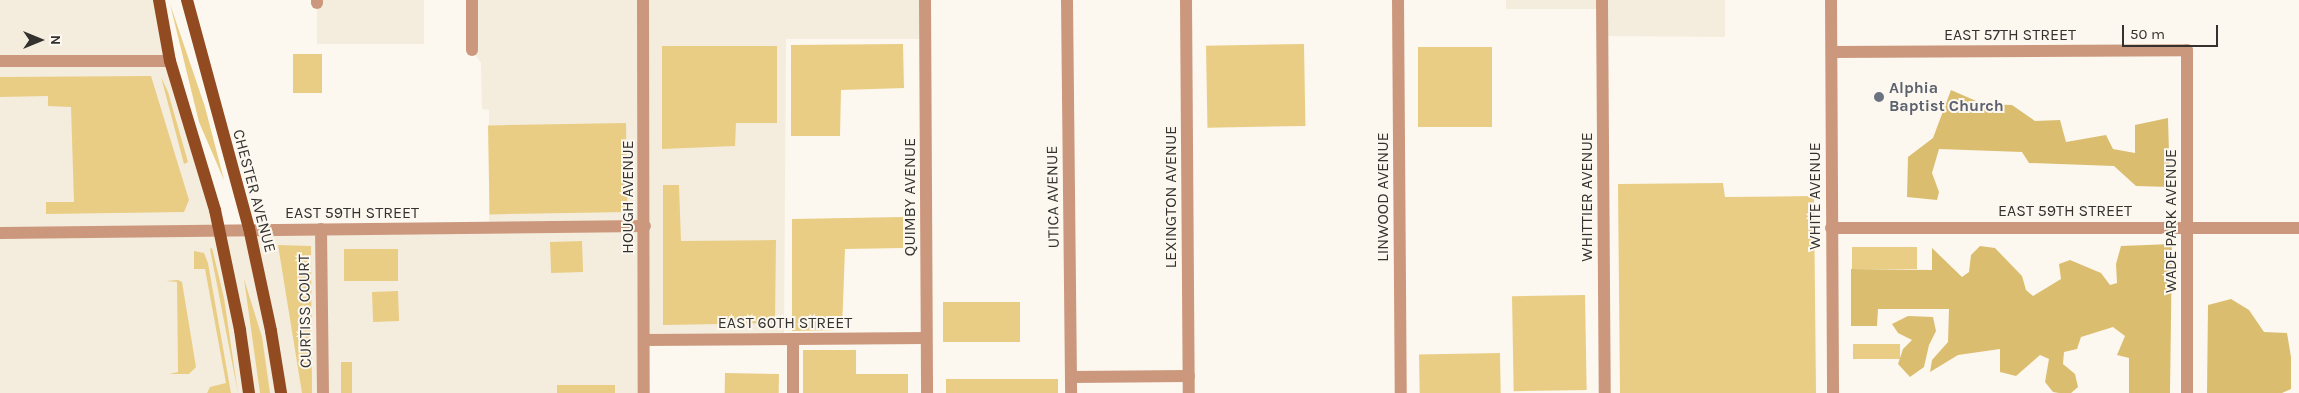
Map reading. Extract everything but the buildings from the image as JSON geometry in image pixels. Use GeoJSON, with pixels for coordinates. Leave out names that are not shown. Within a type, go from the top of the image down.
{"type":"FeatureCollection","features":[{"type":"Feature","properties":{"kind":"main road"},"geometry":{"type":"LineString","coordinates":[[159,0],[170,62],[218,229],[237,311],[249,393]]}},
{"type":"Feature","properties":{"kind":"main road","name":"CHESTER AVENUE"},"geometry":{"type":"LineString","coordinates":[[188,0],[249,228],[271,330],[281,393]]}},
{"type":"Feature","properties":{"kind":"street"},"geometry":{"type":"LineString","coordinates":[[472,0],[472,50]]}},
{"type":"Feature","properties":{"kind":"street","name":"HOUGH AVENUE"},"geometry":{"type":"LineString","coordinates":[[643,0],[644,393]]}},
{"type":"Feature","properties":{"kind":"street","name":"QUIMBY AVENUE"},"geometry":{"type":"LineString","coordinates":[[926,0],[927,393]]}},
{"type":"Feature","properties":{"kind":"street","name":"UTICA AVENUE"},"geometry":{"type":"LineString","coordinates":[[1067,0],[1071,393]]}},
{"type":"Feature","properties":{"kind":"street","name":"LEXINGTON AVENUE"},"geometry":{"type":"LineString","coordinates":[[1186,0],[1189,393]]}},
{"type":"Feature","properties":{"kind":"street","name":"LINWOOD AVENUE"},"geometry":{"type":"LineString","coordinates":[[1398,0],[1401,393]]}},
{"type":"Feature","properties":{"kind":"street","name":"WHITTIER AVENUE"},"geometry":{"type":"LineString","coordinates":[[1602,0],[1605,393]]}},
{"type":"Feature","properties":{"kind":"street","name":"WHITE AVENUE"},"geometry":{"type":"LineString","coordinates":[[1831,0],[1833,393]]}},
{"type":"Feature","properties":{"kind":"street","name":"EAST 57TH STREET"},"geometry":{"type":"LineString","coordinates":[[1832,52],[2187,50]]}},
{"type":"Feature","properties":{"kind":"street","name":"WADE PARK AVENUE"},"geometry":{"type":"LineString","coordinates":[[2187,50],[2187,393]]}},
{"type":"Feature","properties":{"kind":"street"},"geometry":{"type":"LineString","coordinates":[[0,61],[170,62]]}},
{"type":"Feature","properties":{"kind":"street","name":"EAST 59TH STREET"},"geometry":{"type":"LineString","coordinates":[[0,233],[249,228],[320,230],[644,226]]}},
{"type":"Feature","properties":{"kind":"street","name":"EAST 59TH STREET"},"geometry":{"type":"LineString","coordinates":[[1831,228],[2299,228]]}},
{"type":"Feature","properties":{"kind":"street","name":"CURTISS COURT"},"geometry":{"type":"LineString","coordinates":[[320,230],[322,393]]}},
{"type":"Feature","properties":{"kind":"street","name":"EAST 60TH STREET"},"geometry":{"type":"LineString","coordinates":[[644,340],[926,338]]}},
{"type":"Feature","properties":{"kind":"street"},"geometry":{"type":"LineString","coordinates":[[793,339],[793,393]]}},
{"type":"Feature","properties":{"kind":"street"},"geometry":{"type":"LineString","coordinates":[[1071,377],[1189,376]]}},
{"type":"Feature","properties":{"kind":"shaded area"},"geometry":{"type":"Polygon","coordinates":[[[0,0],[159,0],[218,228],[489,229],[489,110],[482,109],[481,63],[472,50],[472,0],[925,0],[926,39],[786,39],[784,339],[644,340],[644,393],[0,393],[0,0]]]}},
{"type":"Feature","properties":{"kind":"shaded area"},"geometry":{"type":"Polygon","coordinates":[[[317,0],[424,0],[424,44],[317,44],[317,0]]]}},
{"type":"Feature","properties":{"kind":"shaded area"},"geometry":{"type":"Polygon","coordinates":[[[1506,0],[1725,0],[1725,37],[1602,36],[1602,9],[1506,9],[1506,0]]]}},
{"type":"Feature","properties":{"kind":"shaded area"},"geometry":{"type":"Polygon","coordinates":[[[170,4],[205,107],[224,180],[199,122],[170,4]]]}},
{"type":"Feature","properties":{"kind":"shaded area"},"geometry":{"type":"Polygon","coordinates":[[[903,44],[904,88],[841,90],[840,136],[791,136],[791,45],[903,44]]]}},
{"type":"Feature","properties":{"kind":"shaded area"},"geometry":{"type":"Polygon","coordinates":[[[1304,44],[1305,126],[1207,128],[1206,46],[1304,44]]]}},
{"type":"Feature","properties":{"kind":"shaded area"},"geometry":{"type":"Polygon","coordinates":[[[662,46],[777,46],[777,123],[736,123],[735,146],[662,149],[662,46]]]}},
{"type":"Feature","properties":{"kind":"shaded area"},"geometry":{"type":"Polygon","coordinates":[[[1418,47],[1492,47],[1492,127],[1418,127],[1418,47]]]}},
{"type":"Feature","properties":{"kind":"shaded area"},"geometry":{"type":"Polygon","coordinates":[[[293,54],[322,54],[322,93],[293,93],[293,54]]]}},
{"type":"Feature","properties":{"kind":"shaded area"},"geometry":{"type":"Polygon","coordinates":[[[151,76],[189,200],[184,212],[46,214],[46,202],[74,202],[71,107],[48,106],[48,96],[0,97],[0,77],[151,76]]]}},
{"type":"Feature","properties":{"kind":"shaded area"},"geometry":{"type":"Polygon","coordinates":[[[161,77],[168,92],[188,162],[184,164],[161,77]]]}},
{"type":"Feature","properties":{"kind":"shaded area"},"geometry":{"type":"Polygon","coordinates":[[[1951,90],[1983,104],[2012,105],[2035,121],[2060,120],[2066,142],[2106,135],[2113,149],[2135,153],[2135,125],[2168,118],[2170,187],[2136,186],[2114,166],[2029,163],[2022,152],[1939,149],[1932,173],[1939,192],[1937,200],[1907,197],[1908,157],[1933,138],[1951,90]]]}},
{"type":"Feature","properties":{"kind":"shaded area"},"geometry":{"type":"Polygon","coordinates":[[[626,123],[628,212],[490,214],[488,125],[626,123]]]}},
{"type":"Feature","properties":{"kind":"shaded area"},"geometry":{"type":"Polygon","coordinates":[[[1723,183],[1725,197],[1814,196],[1816,393],[1620,393],[1618,184],[1723,183]]]}},
{"type":"Feature","properties":{"kind":"shaded area"},"geometry":{"type":"Polygon","coordinates":[[[663,185],[679,185],[681,241],[776,240],[775,323],[663,325],[663,185]]]}},
{"type":"Feature","properties":{"kind":"shaded area"},"geometry":{"type":"Polygon","coordinates":[[[903,217],[903,248],[845,249],[842,330],[792,331],[792,219],[903,217]]]}},
{"type":"Feature","properties":{"kind":"shaded area"},"geometry":{"type":"Polygon","coordinates":[[[582,241],[583,272],[551,273],[550,242],[582,241]]]}},
{"type":"Feature","properties":{"kind":"shaded area"},"geometry":{"type":"Polygon","coordinates":[[[2172,244],[2170,393],[2129,393],[2129,358],[2117,355],[2125,336],[2113,327],[2081,337],[2077,349],[2064,352],[2063,364],[2075,374],[2078,387],[2071,393],[2059,393],[2053,392],[2045,382],[2049,359],[2040,355],[2016,376],[2000,372],[2000,349],[1958,355],[1930,372],[1932,360],[1948,342],[1949,309],[1878,309],[1877,326],[1851,326],[1851,269],[1932,270],[1932,248],[1962,277],[1969,272],[1971,255],[1980,246],[1995,248],[2022,276],[2026,290],[2033,296],[2061,279],[2059,264],[2070,260],[2101,273],[2110,285],[2117,283],[2116,264],[2121,246],[2172,244]]]}},
{"type":"Feature","properties":{"kind":"shaded area"},"geometry":{"type":"Polygon","coordinates":[[[278,245],[311,246],[312,393],[302,393],[278,245]]]}},
{"type":"Feature","properties":{"kind":"shaded area"},"geometry":{"type":"Polygon","coordinates":[[[1852,247],[1917,247],[1917,269],[1852,269],[1852,247]]]}},
{"type":"Feature","properties":{"kind":"shaded area"},"geometry":{"type":"Polygon","coordinates":[[[212,248],[224,298],[238,393],[210,249],[212,248]]]}},
{"type":"Feature","properties":{"kind":"shaded area"},"geometry":{"type":"Polygon","coordinates":[[[344,249],[398,249],[398,281],[344,281],[344,249]]]}},
{"type":"Feature","properties":{"kind":"shaded area"},"geometry":{"type":"Polygon","coordinates":[[[194,251],[204,253],[208,263],[231,393],[207,393],[210,387],[226,383],[205,269],[194,269],[194,251]]]}},
{"type":"Feature","properties":{"kind":"shaded area"},"geometry":{"type":"Polygon","coordinates":[[[244,279],[262,337],[270,393],[260,393],[244,279]]]}},
{"type":"Feature","properties":{"kind":"shaded area"},"geometry":{"type":"Polygon","coordinates":[[[178,280],[182,282],[196,367],[189,374],[169,374],[178,372],[177,282],[166,281],[178,280]]]}},
{"type":"Feature","properties":{"kind":"shaded area"},"geometry":{"type":"Polygon","coordinates":[[[398,291],[399,321],[373,322],[372,292],[398,291]]]}},
{"type":"Feature","properties":{"kind":"shaded area"},"geometry":{"type":"Polygon","coordinates":[[[1585,295],[1587,390],[1514,391],[1512,296],[1585,295]]]}},
{"type":"Feature","properties":{"kind":"shaded area"},"geometry":{"type":"Polygon","coordinates":[[[2231,299],[2249,310],[2264,332],[2287,333],[2291,357],[2291,389],[2282,393],[2207,393],[2208,305],[2231,299]]]}},
{"type":"Feature","properties":{"kind":"shaded area"},"geometry":{"type":"Polygon","coordinates":[[[943,302],[1020,302],[1020,342],[943,342],[943,302]]]}},
{"type":"Feature","properties":{"kind":"shaded area"},"geometry":{"type":"Polygon","coordinates":[[[1908,316],[1933,317],[1936,331],[1929,345],[1924,367],[1910,377],[1898,364],[1903,349],[1912,340],[1898,333],[1892,324],[1908,316]]]}},
{"type":"Feature","properties":{"kind":"shaded area"},"geometry":{"type":"Polygon","coordinates":[[[1853,344],[1900,344],[1900,359],[1853,359],[1853,344]]]}},
{"type":"Feature","properties":{"kind":"shaded area"},"geometry":{"type":"Polygon","coordinates":[[[803,350],[856,350],[856,374],[908,374],[908,393],[803,393],[803,350]]]}},
{"type":"Feature","properties":{"kind":"shaded area"},"geometry":{"type":"Polygon","coordinates":[[[1500,353],[1501,393],[1420,393],[1419,354],[1500,353]]]}},
{"type":"Feature","properties":{"kind":"shaded area"},"geometry":{"type":"Polygon","coordinates":[[[341,362],[352,362],[352,393],[341,393],[341,362]]]}},
{"type":"Feature","properties":{"kind":"shaded area"},"geometry":{"type":"Polygon","coordinates":[[[725,373],[779,374],[779,393],[725,393],[725,373]]]}},
{"type":"Feature","properties":{"kind":"shaded area"},"geometry":{"type":"Polygon","coordinates":[[[946,379],[1058,379],[1058,393],[946,393],[946,379]]]}},
{"type":"Feature","properties":{"kind":"shaded area"},"geometry":{"type":"Polygon","coordinates":[[[557,385],[615,385],[615,393],[557,393],[557,385]]]}},
{"type":"Feature","properties":{"kind":"place","name":"Alphia Baptist Church"},"geometry":{"type":"Point","coordinates":[1879,97]}}]}
